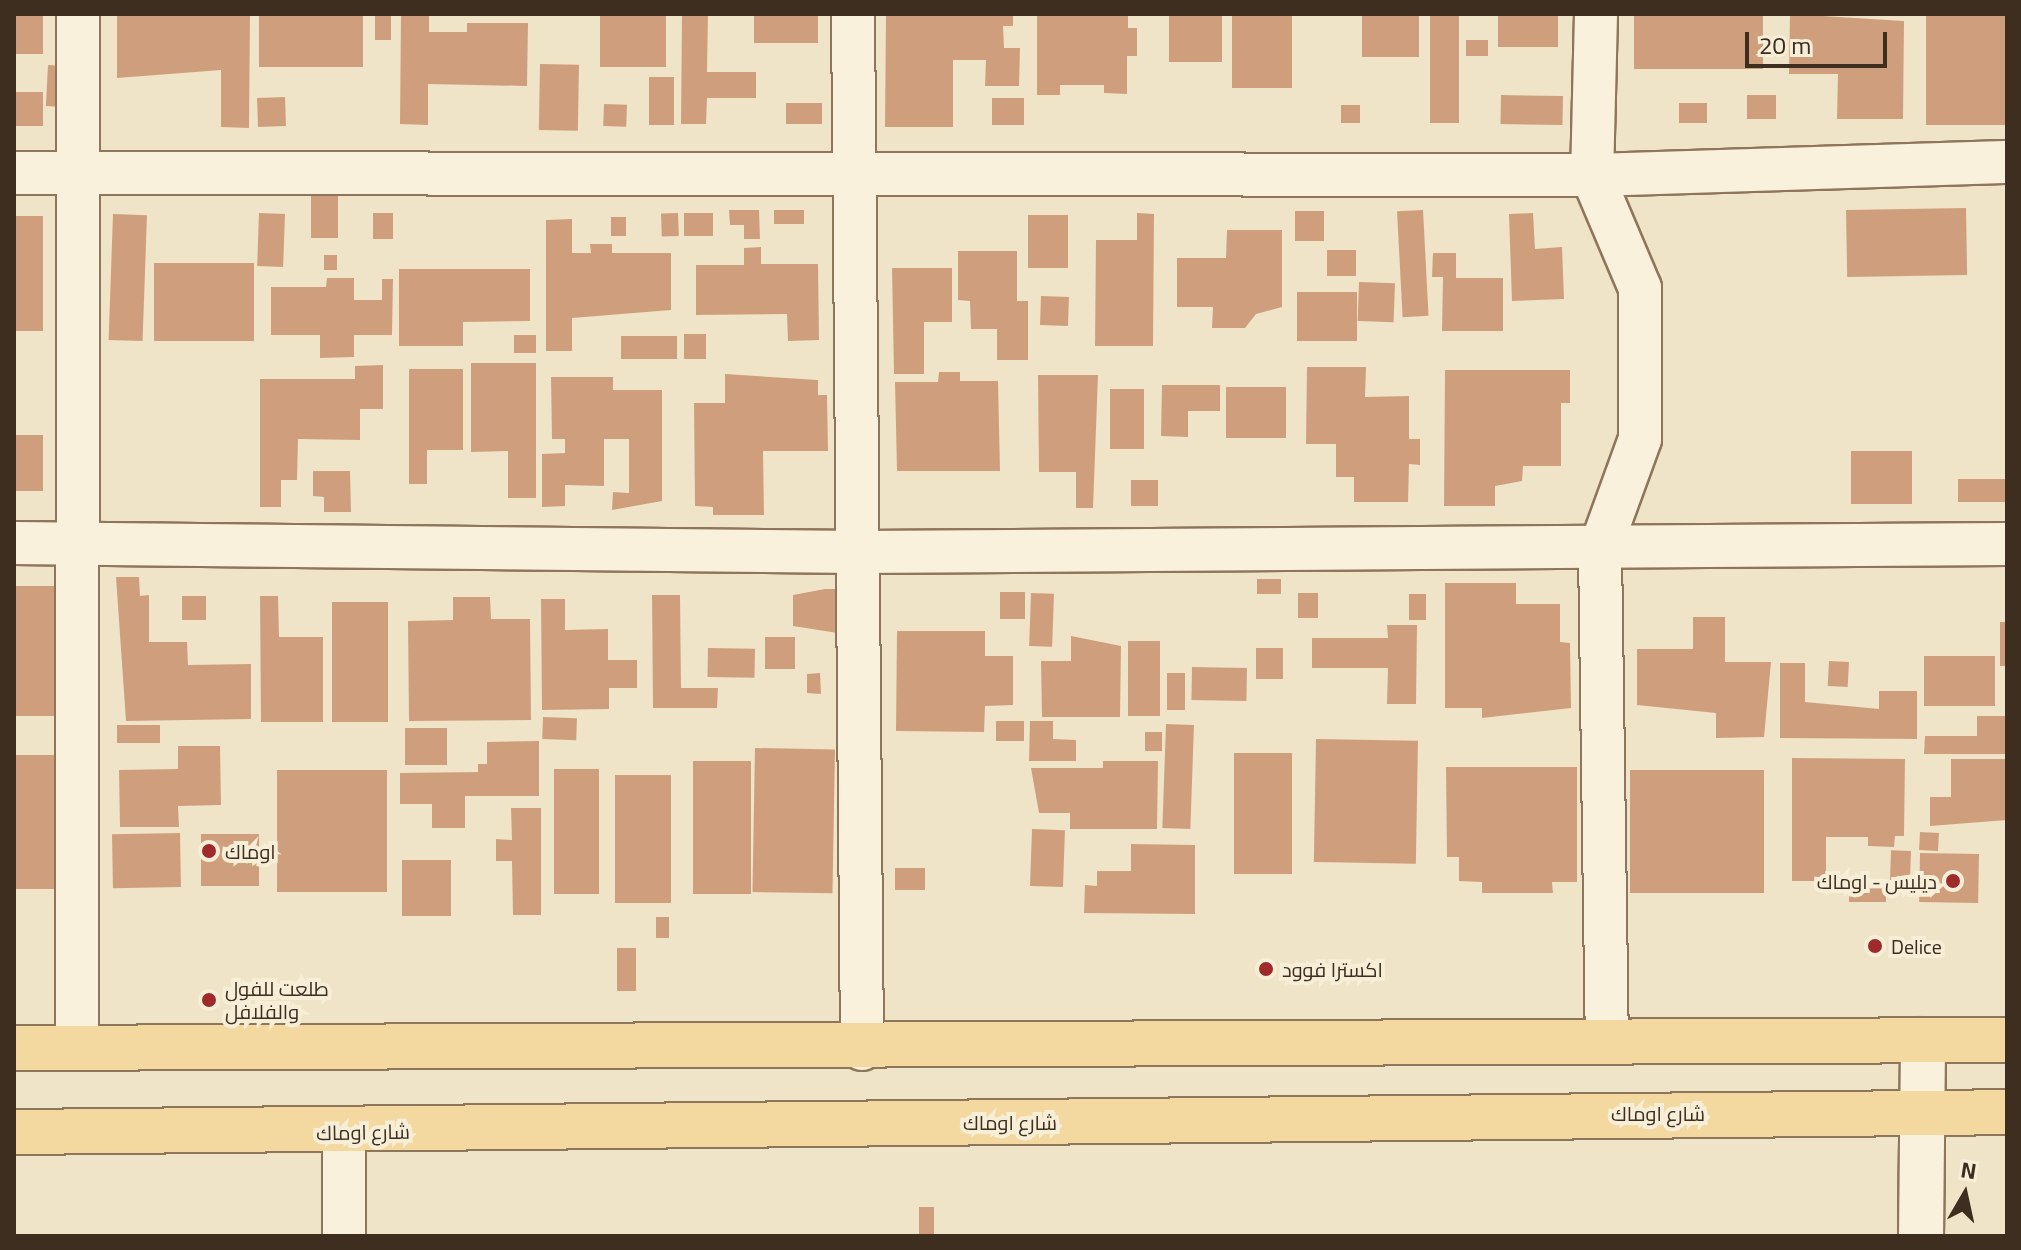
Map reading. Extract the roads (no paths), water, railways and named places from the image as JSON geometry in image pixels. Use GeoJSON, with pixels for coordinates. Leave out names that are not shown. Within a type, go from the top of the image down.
{"type":"FeatureCollection","features":[{"type":"Feature","properties":{"kind":"main road"},"geometry":{"type":"LineString","coordinates":[[14,1048],[862,1049],[2007,1040]]}},
{"type":"Feature","properties":{"kind":"main road","name":"شارع اوماك"},"geometry":{"type":"LineString","coordinates":[[14,1132],[344,1133],[2007,1112]]}},
{"type":"Feature","properties":{"kind":"street"},"geometry":{"type":"LineString","coordinates":[[77,1048],[78,14]]}},
{"type":"Feature","properties":{"kind":"street"},"geometry":{"type":"LineString","coordinates":[[853,14],[862,1049]]}},
{"type":"Feature","properties":{"kind":"street"},"geometry":{"type":"LineString","coordinates":[[1596,14],[1592,175],[1640,288],[1640,439],[1600,549],[1607,1041]]}},
{"type":"Feature","properties":{"kind":"street"},"geometry":{"type":"LineString","coordinates":[[14,173],[80,176],[450,169],[852,175],[1592,175],[2007,162]]}},
{"type":"Feature","properties":{"kind":"street"},"geometry":{"type":"LineString","coordinates":[[14,543],[859,552],[2007,544]]}},
{"type":"Feature","properties":{"kind":"street"},"geometry":{"type":"LineString","coordinates":[[1921,1236],[1923,1040]]}},
{"type":"Feature","properties":{"kind":"street"},"geometry":{"type":"LineString","coordinates":[[344,1133],[344,1236]]}},
{"type":"Feature","properties":{"kind":"place","name":"اوماك"},"geometry":{"type":"Point","coordinates":[209,851]}},
{"type":"Feature","properties":{"kind":"place","name":"ديليس - اوماك"},"geometry":{"type":"Point","coordinates":[1953,881]}},
{"type":"Feature","properties":{"kind":"place","name":"Delice"},"geometry":{"type":"Point","coordinates":[1875,946]}},
{"type":"Feature","properties":{"kind":"place","name":"اكسترا فوود"},"geometry":{"type":"Point","coordinates":[1266,969]}},
{"type":"Feature","properties":{"kind":"place","name":"طلعت للفول والفلافل"},"geometry":{"type":"Point","coordinates":[209,1000]}}]}
